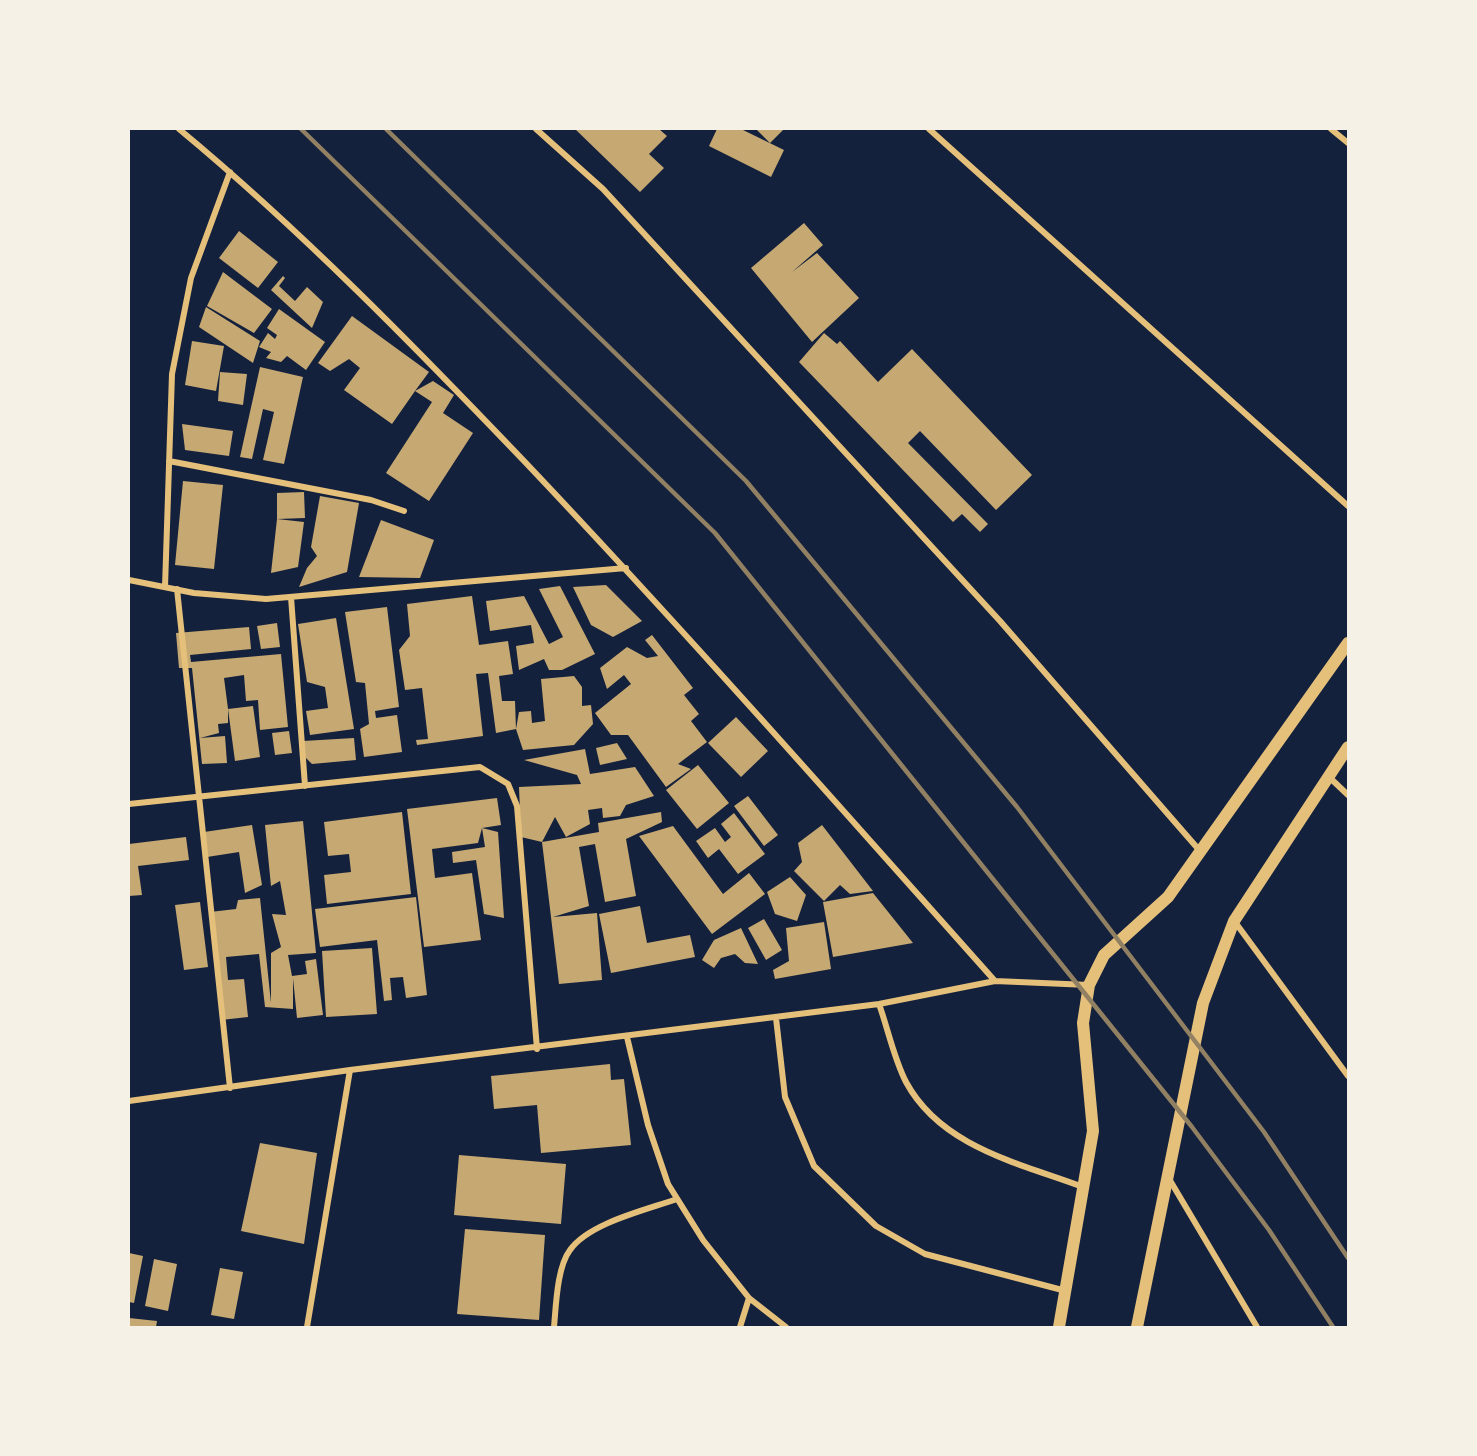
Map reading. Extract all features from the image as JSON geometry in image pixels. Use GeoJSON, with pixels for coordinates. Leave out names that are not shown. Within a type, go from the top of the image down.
{"type":"FeatureCollection","features":[{"type":"Feature","properties":{"kind":"main road"},"geometry":{"type":"LineString","coordinates":[[1059,1327],[1093,1131],[1083,1023],[1089,985],[1104,955],[1168,897],[1348,643]]}},
{"type":"Feature","properties":{"kind":"main road"},"geometry":{"type":"LineString","coordinates":[[1137,1327],[1166,1174],[1203,1003],[1234,921],[1327,775],[1348,747]]}},
{"type":"Feature","properties":{"kind":"street"},"geometry":{"type":"LineString","coordinates":[[179,129],[230,171],[429,361],[626,568],[995,981]]}},
{"type":"Feature","properties":{"kind":"street"},"geometry":{"type":"LineString","coordinates":[[536,129],[603,189],[1000,621],[1200,851]]}},
{"type":"Feature","properties":{"kind":"street"},"geometry":{"type":"LineString","coordinates":[[929,129],[1348,506]]}},
{"type":"Feature","properties":{"kind":"street"},"geometry":{"type":"LineString","coordinates":[[1331,129],[1348,143]]}},
{"type":"Feature","properties":{"kind":"street"},"geometry":{"type":"LineString","coordinates":[[165,587],[172,374],[191,278],[230,171]]}},
{"type":"Feature","properties":{"kind":"street"},"geometry":{"type":"LineString","coordinates":[[169,462],[371,500],[404,511]]}},
{"type":"Feature","properties":{"kind":"street"},"geometry":{"type":"LineString","coordinates":[[129,580],[177,590],[266,599],[626,568]]}},
{"type":"Feature","properties":{"kind":"street"},"geometry":{"type":"LineString","coordinates":[[177,590],[230,1088]]}},
{"type":"Feature","properties":{"kind":"street"},"geometry":{"type":"LineString","coordinates":[[291,597],[305,786]]}},
{"type":"Feature","properties":{"kind":"street"},"geometry":{"type":"LineString","coordinates":[[129,804],[480,767],[508,784],[517,806],[537,1048]]}},
{"type":"Feature","properties":{"kind":"street"},"geometry":{"type":"LineString","coordinates":[[1327,775],[1348,795]]}},
{"type":"Feature","properties":{"kind":"street"},"geometry":{"type":"LineString","coordinates":[[1234,921],[1348,1076]]}},
{"type":"Feature","properties":{"kind":"street"},"geometry":{"type":"LineString","coordinates":[[129,1101],[350,1070],[879,1004],[995,981],[1089,985]]}},
{"type":"Feature","properties":{"kind":"street"},"geometry":{"type":"LineString","coordinates":[[879,1004],[906,1082],[930,1117],[965,1142],[1083,1187]]}},
{"type":"Feature","properties":{"kind":"street"},"geometry":{"type":"LineString","coordinates":[[776,1018],[785,1097],[814,1166],[876,1226],[925,1254],[1067,1291]]}},
{"type":"Feature","properties":{"kind":"street"},"geometry":{"type":"LineString","coordinates":[[627,1037],[648,1125],[668,1184],[704,1240],[749,1298],[786,1327]]}},
{"type":"Feature","properties":{"kind":"street"},"geometry":{"type":"LineString","coordinates":[[307,1327],[350,1070]]}},
{"type":"Feature","properties":{"kind":"street"},"geometry":{"type":"LineString","coordinates":[[1166,1174],[1257,1327]]}},
{"type":"Feature","properties":{"kind":"street"},"geometry":{"type":"LineString","coordinates":[[554,1327],[559,1282],[569,1251],[593,1230],[677,1199]]}},
{"type":"Feature","properties":{"kind":"street"},"geometry":{"type":"LineString","coordinates":[[740,1327],[749,1298]]}},
{"type":"Feature","properties":{"kind":"building"},"geometry":{"type":"Polygon","coordinates":[[[575,129],[659,129],[667,136],[649,154],[664,168],[640,192],[575,129]]]}},
{"type":"Feature","properties":{"kind":"building"},"geometry":{"type":"Polygon","coordinates":[[[717,129],[741,129],[784,150],[771,177],[709,146],[717,129]]]}},
{"type":"Feature","properties":{"kind":"building"},"geometry":{"type":"Polygon","coordinates":[[[756,129],[784,129],[770,143],[756,129]]]}},
{"type":"Feature","properties":{"kind":"building"},"geometry":{"type":"Polygon","coordinates":[[[804,223],[823,245],[792,272],[817,253],[859,298],[812,342],[751,268],[804,223]]]}},
{"type":"Feature","properties":{"kind":"building"},"geometry":{"type":"Polygon","coordinates":[[[239,231],[278,262],[258,288],[219,258],[239,231]]]}},
{"type":"Feature","properties":{"kind":"building"},"geometry":{"type":"Polygon","coordinates":[[[223,272],[272,309],[254,333],[207,306],[223,272]]]}},
{"type":"Feature","properties":{"kind":"building"},"geometry":{"type":"Polygon","coordinates":[[[283,276],[285,278],[279,286],[295,301],[307,287],[323,302],[312,328],[271,290],[283,276]]]}},
{"type":"Feature","properties":{"kind":"building"},"geometry":{"type":"Polygon","coordinates":[[[206,307],[260,341],[253,363],[199,327],[206,307]]]}},
{"type":"Feature","properties":{"kind":"building"},"geometry":{"type":"Polygon","coordinates":[[[279,309],[325,342],[306,370],[287,356],[281,362],[266,358],[271,352],[259,347],[268,333],[275,339],[277,335],[267,328],[279,309]]]}},
{"type":"Feature","properties":{"kind":"building"},"geometry":{"type":"Polygon","coordinates":[[[352,316],[429,372],[392,424],[344,390],[360,368],[349,359],[330,371],[318,363],[352,316]]]}},
{"type":"Feature","properties":{"kind":"building"},"geometry":{"type":"Polygon","coordinates":[[[824,333],[837,344],[840,341],[878,382],[912,349],[1032,475],[996,510],[920,431],[908,443],[988,524],[980,532],[962,514],[953,522],[799,362],[824,333]]]}},
{"type":"Feature","properties":{"kind":"building"},"geometry":{"type":"Polygon","coordinates":[[[192,341],[224,346],[216,391],[185,385],[192,341]]]}},
{"type":"Feature","properties":{"kind":"building"},"geometry":{"type":"Polygon","coordinates":[[[260,367],[303,377],[284,464],[263,460],[274,412],[263,409],[252,459],[240,457],[260,367]]]}},
{"type":"Feature","properties":{"kind":"building"},"geometry":{"type":"Polygon","coordinates":[[[220,372],[247,374],[243,405],[218,401],[220,372]]]}},
{"type":"Feature","properties":{"kind":"building"},"geometry":{"type":"Polygon","coordinates":[[[433,381],[454,395],[443,413],[473,433],[429,501],[386,473],[432,402],[415,391],[433,381]]]}},
{"type":"Feature","properties":{"kind":"building"},"geometry":{"type":"Polygon","coordinates":[[[182,424],[233,431],[229,456],[185,450],[182,424]]]}},
{"type":"Feature","properties":{"kind":"building"},"geometry":{"type":"Polygon","coordinates":[[[183,481],[223,485],[214,569],[175,565],[183,481]]]}},
{"type":"Feature","properties":{"kind":"building"},"geometry":{"type":"Polygon","coordinates":[[[304,492],[305,518],[277,519],[277,493],[304,492]]]}},
{"type":"Feature","properties":{"kind":"building"},"geometry":{"type":"Polygon","coordinates":[[[320,496],[359,503],[347,572],[299,587],[307,568],[317,556],[311,547],[320,496]]]}},
{"type":"Feature","properties":{"kind":"building"},"geometry":{"type":"Polygon","coordinates":[[[277,519],[304,522],[298,567],[271,573],[277,519]]]}},
{"type":"Feature","properties":{"kind":"building"},"geometry":{"type":"Polygon","coordinates":[[[381,520],[434,540],[420,578],[359,577],[381,520]]]}},
{"type":"Feature","properties":{"kind":"building"},"geometry":{"type":"Polygon","coordinates":[[[606,585],[642,621],[613,637],[591,625],[573,587],[606,585]]]}},
{"type":"Feature","properties":{"kind":"building"},"geometry":{"type":"Polygon","coordinates":[[[560,586],[595,654],[562,670],[549,670],[544,659],[519,670],[516,646],[534,643],[531,625],[490,631],[486,601],[524,596],[549,644],[563,637],[539,589],[560,586]]]}},
{"type":"Feature","properties":{"kind":"building"},"geometry":{"type":"Polygon","coordinates":[[[472,596],[479,645],[508,641],[513,674],[499,676],[502,701],[515,701],[516,729],[496,733],[488,673],[476,674],[483,736],[417,745],[416,740],[428,739],[422,688],[405,690],[399,650],[410,636],[407,604],[472,596]]]}},
{"type":"Feature","properties":{"kind":"building"},"geometry":{"type":"Polygon","coordinates":[[[387,607],[399,707],[375,711],[376,718],[397,715],[402,752],[364,757],[360,729],[369,724],[365,683],[356,682],[345,612],[387,607]]]}},
{"type":"Feature","properties":{"kind":"building"},"geometry":{"type":"Polygon","coordinates":[[[336,618],[354,729],[310,735],[306,711],[328,708],[325,687],[307,682],[298,624],[336,618]]]}},
{"type":"Feature","properties":{"kind":"building"},"geometry":{"type":"Polygon","coordinates":[[[277,623],[280,647],[261,649],[257,626],[277,623]]]}},
{"type":"Feature","properties":{"kind":"building"},"geometry":{"type":"Polygon","coordinates":[[[249,627],[251,649],[190,655],[191,662],[281,654],[288,727],[260,730],[258,700],[246,701],[244,675],[224,678],[228,723],[218,724],[219,733],[200,738],[225,736],[227,763],[202,764],[192,668],[179,668],[176,633],[249,627]]]}},
{"type":"Feature","properties":{"kind":"building"},"geometry":{"type":"Polygon","coordinates":[[[652,635],[693,688],[684,695],[699,714],[691,721],[707,742],[678,764],[691,769],[666,787],[628,735],[611,735],[595,713],[631,684],[624,675],[607,689],[600,668],[627,647],[647,658],[658,656],[645,640],[652,635]]]}},
{"type":"Feature","properties":{"kind":"building"},"geometry":{"type":"Polygon","coordinates":[[[574,676],[582,687],[582,706],[591,705],[593,724],[574,745],[523,750],[516,729],[519,712],[531,711],[532,723],[545,721],[541,679],[574,676]]]}},
{"type":"Feature","properties":{"kind":"building"},"geometry":{"type":"Polygon","coordinates":[[[253,706],[260,757],[235,761],[228,709],[253,706]]]}},
{"type":"Feature","properties":{"kind":"building"},"geometry":{"type":"Polygon","coordinates":[[[736,717],[768,751],[741,777],[708,743],[736,717]]]}},
{"type":"Feature","properties":{"kind":"building"},"geometry":{"type":"Polygon","coordinates":[[[289,731],[292,753],[275,755],[272,733],[289,731]]]}},
{"type":"Feature","properties":{"kind":"building"},"geometry":{"type":"Polygon","coordinates":[[[354,738],[356,760],[312,764],[305,757],[303,741],[354,738]]]}},
{"type":"Feature","properties":{"kind":"building"},"geometry":{"type":"Polygon","coordinates":[[[617,743],[627,759],[600,765],[596,748],[617,743]]]}},
{"type":"Feature","properties":{"kind":"building"},"geometry":{"type":"Polygon","coordinates":[[[585,749],[590,774],[635,767],[654,796],[626,805],[620,816],[603,818],[602,808],[588,810],[590,824],[566,837],[555,817],[542,842],[521,837],[519,787],[581,784],[577,775],[524,760],[585,749]]]}},
{"type":"Feature","properties":{"kind":"building"},"geometry":{"type":"Polygon","coordinates":[[[698,765],[729,803],[697,829],[666,790],[698,765]]]}},
{"type":"Feature","properties":{"kind":"building"},"geometry":{"type":"Polygon","coordinates":[[[748,796],[778,835],[764,846],[734,806],[748,796]]]}},
{"type":"Feature","properties":{"kind":"building"},"geometry":{"type":"Polygon","coordinates":[[[497,798],[501,825],[482,828],[478,843],[432,849],[435,878],[472,873],[481,940],[424,947],[407,809],[497,798]]]}},
{"type":"Feature","properties":{"kind":"building"},"geometry":{"type":"Polygon","coordinates":[[[402,812],[411,894],[327,904],[324,875],[351,872],[349,854],[328,856],[324,822],[402,812]]]}},
{"type":"Feature","properties":{"kind":"building"},"geometry":{"type":"Polygon","coordinates":[[[661,812],[662,822],[626,839],[636,896],[605,902],[595,844],[579,847],[589,906],[553,917],[597,913],[602,980],[559,984],[542,842],[599,832],[598,823],[661,812]]]}},
{"type":"Feature","properties":{"kind":"building"},"geometry":{"type":"Polygon","coordinates":[[[734,813],[765,854],[738,874],[719,849],[708,858],[696,841],[715,828],[725,842],[731,837],[721,824],[734,813]]]}},
{"type":"Feature","properties":{"kind":"building"},"geometry":{"type":"Polygon","coordinates":[[[303,821],[316,953],[288,955],[292,976],[307,974],[305,961],[316,959],[323,1015],[297,1018],[293,978],[293,1009],[265,1007],[259,954],[226,957],[228,980],[244,979],[248,1017],[221,1020],[210,912],[236,909],[238,900],[260,898],[271,1003],[271,953],[281,947],[272,914],[286,915],[280,881],[271,886],[265,825],[303,821]]]}},
{"type":"Feature","properties":{"kind":"building"},"geometry":{"type":"Polygon","coordinates":[[[252,825],[262,885],[245,893],[239,852],[207,857],[204,832],[252,825]]]}},
{"type":"Feature","properties":{"kind":"building"},"geometry":{"type":"Polygon","coordinates":[[[822,825],[873,891],[850,894],[840,885],[824,901],[794,871],[802,862],[798,843],[822,825]]]}},
{"type":"Feature","properties":{"kind":"building"},"geometry":{"type":"Polygon","coordinates":[[[673,826],[723,894],[749,873],[765,894],[712,934],[639,836],[673,826]]]}},
{"type":"Feature","properties":{"kind":"building"},"geometry":{"type":"Polygon","coordinates":[[[482,828],[498,832],[504,918],[484,914],[476,860],[453,863],[452,852],[485,847],[482,828]]]}},
{"type":"Feature","properties":{"kind":"building"},"geometry":{"type":"Polygon","coordinates":[[[186,837],[189,860],[138,866],[142,895],[129,896],[129,844],[186,837]]]}},
{"type":"Feature","properties":{"kind":"building"},"geometry":{"type":"Polygon","coordinates":[[[790,877],[806,895],[797,921],[775,914],[767,892],[790,877]]]}},
{"type":"Feature","properties":{"kind":"building"},"geometry":{"type":"Polygon","coordinates":[[[873,893],[913,943],[833,957],[823,902],[873,893]]]}},
{"type":"Feature","properties":{"kind":"building"},"geometry":{"type":"Polygon","coordinates":[[[416,897],[427,995],[406,998],[403,977],[390,978],[392,1000],[384,1001],[377,940],[320,947],[315,909],[416,897]]]}},
{"type":"Feature","properties":{"kind":"building"},"geometry":{"type":"Polygon","coordinates":[[[200,902],[208,967],[184,970],[175,905],[200,902]]]}},
{"type":"Feature","properties":{"kind":"building"},"geometry":{"type":"Polygon","coordinates":[[[640,906],[647,943],[690,935],[695,957],[611,973],[599,914],[640,906]]]}},
{"type":"Feature","properties":{"kind":"building"},"geometry":{"type":"Polygon","coordinates":[[[764,919],[782,950],[766,960],[748,928],[764,919]]]}},
{"type":"Feature","properties":{"kind":"building"},"geometry":{"type":"Polygon","coordinates":[[[824,922],[831,969],[775,979],[773,970],[789,961],[786,928],[824,922]]]}},
{"type":"Feature","properties":{"kind":"building"},"geometry":{"type":"Polygon","coordinates":[[[741,928],[758,964],[745,963],[735,954],[721,958],[714,968],[702,960],[714,940],[741,928]]]}},
{"type":"Feature","properties":{"kind":"building"},"geometry":{"type":"Polygon","coordinates":[[[372,948],[377,1014],[326,1017],[322,951],[372,948]]]}},
{"type":"Feature","properties":{"kind":"building"},"geometry":{"type":"Polygon","coordinates":[[[610,1064],[611,1080],[624,1079],[631,1145],[541,1153],[537,1105],[494,1109],[491,1076],[610,1064]]]}},
{"type":"Feature","properties":{"kind":"building"},"geometry":{"type":"Polygon","coordinates":[[[260,1143],[317,1153],[304,1244],[241,1231],[260,1143]]]}},
{"type":"Feature","properties":{"kind":"building"},"geometry":{"type":"Polygon","coordinates":[[[459,1155],[566,1164],[561,1224],[454,1215],[459,1155]]]}},
{"type":"Feature","properties":{"kind":"building"},"geometry":{"type":"Polygon","coordinates":[[[465,1229],[545,1235],[539,1320],[457,1314],[465,1229]]]}},
{"type":"Feature","properties":{"kind":"building"},"geometry":{"type":"Polygon","coordinates":[[[129,1253],[143,1256],[134,1303],[129,1302],[129,1253]]]}},
{"type":"Feature","properties":{"kind":"building"},"geometry":{"type":"Polygon","coordinates":[[[154,1259],[177,1264],[168,1311],[145,1306],[154,1259]]]}},
{"type":"Feature","properties":{"kind":"building"},"geometry":{"type":"Polygon","coordinates":[[[220,1268],[243,1272],[234,1319],[211,1315],[220,1268]]]}},
{"type":"Feature","properties":{"kind":"building"},"geometry":{"type":"Polygon","coordinates":[[[129,1318],[157,1321],[156,1327],[129,1327],[129,1318]]]}},
{"type":"Feature","properties":{"kind":"railway"},"geometry":{"type":"LineString","coordinates":[[301,129],[715,533],[1192,1127],[1269,1230],[1333,1327]]}},
{"type":"Feature","properties":{"kind":"railway"},"geometry":{"type":"LineString","coordinates":[[386,129],[746,481],[1017,807],[1264,1132],[1348,1258]]}}]}
